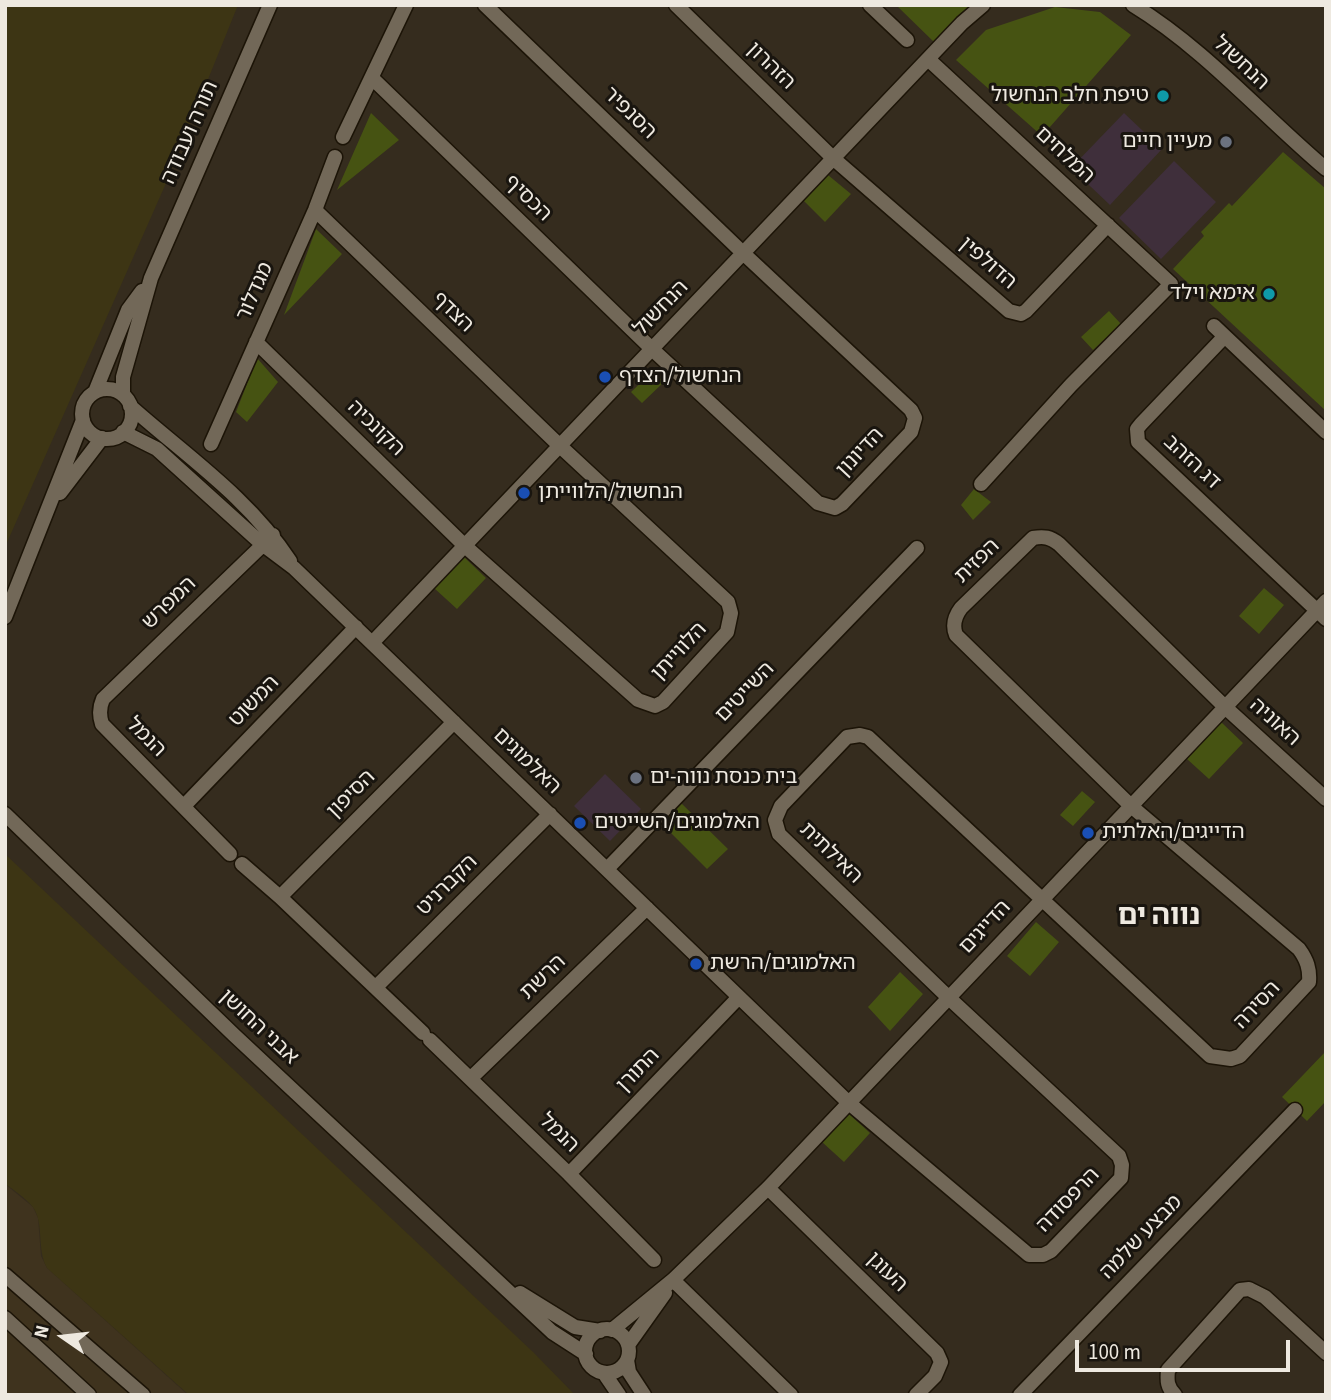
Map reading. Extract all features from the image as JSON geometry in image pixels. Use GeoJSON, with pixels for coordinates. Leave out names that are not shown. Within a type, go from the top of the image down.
{"type":"FeatureCollection","features":[{"type":"Feature","properties":{"kind":"street","name":"תורה ועבודה"},"geometry":{"type":"LineString","coordinates":[[127,400],[123,377],[151,278],[270,5]]}},
{"type":"Feature","properties":{"kind":"street"},"geometry":{"type":"LineString","coordinates":[[343,136],[406,5]]}},
{"type":"Feature","properties":{"kind":"street","name":"הסנפיר"},"geometry":{"type":"LineString","coordinates":[[485,5],[743,253]]}},
{"type":"Feature","properties":{"kind":"street","name":"הזהרון"},"geometry":{"type":"LineString","coordinates":[[676,5],[834,159]]}},
{"type":"Feature","properties":{"kind":"street"},"geometry":{"type":"LineString","coordinates":[[870,5],[907,40]]}},
{"type":"Feature","properties":{"kind":"street","name":"הנחשול"},"geometry":{"type":"LineString","coordinates":[[372,643],[962,23],[983,5]]}},
{"type":"Feature","properties":{"kind":"street","name":"הנחשול"},"geometry":{"type":"LineString","coordinates":[[1133,5],[1182,38],[1282,132],[1326,169]]}},
{"type":"Feature","properties":{"kind":"street","name":"המלחים"},"geometry":{"type":"LineString","coordinates":[[928,59],[1171,284],[1071,385],[981,484]]}},
{"type":"Feature","properties":{"kind":"street","name":"הכסיף"},"geometry":{"type":"LineString","coordinates":[[372,78],[652,349]]}},
{"type":"Feature","properties":{"kind":"street","name":"הנחשול"},"geometry":{"type":"LineString","coordinates":[[1282,132],[1326,163]]}},
{"type":"Feature","properties":{"kind":"street","name":"מגדלור"},"geometry":{"type":"LineString","coordinates":[[211,444],[315,210],[335,157]]}},
{"type":"Feature","properties":{"kind":"street","name":"הדולפין"},"geometry":{"type":"LineString","coordinates":[[834,159],[1009,311],[1015,313],[1026,311],[1108,225]]}},
{"type":"Feature","properties":{"kind":"street","name":"הצדף"},"geometry":{"type":"LineString","coordinates":[[315,210],[560,446]]}},
{"type":"Feature","properties":{"kind":"street","name":"הדיונון"},"geometry":{"type":"LineString","coordinates":[[652,349],[818,503],[835,509],[911,432],[915,418],[911,410],[743,253]]}},
{"type":"Feature","properties":{"kind":"street","name":"תורה ועבודה"},"geometry":{"type":"LineString","coordinates":[[95,392],[128,310],[151,278]]}},
{"type":"Feature","properties":{"kind":"street","name":"דג הזהב"},"geometry":{"type":"LineString","coordinates":[[1323,610],[1138,442],[1137,429],[1219,331],[1326,432]]}},
{"type":"Feature","properties":{"kind":"street","name":"הקונכיה"},"geometry":{"type":"LineString","coordinates":[[256,342],[465,546]]}},
{"type":"Feature","properties":{"kind":"street"},"geometry":{"type":"LineString","coordinates":[[5,617],[83,420],[84,404],[95,392],[110,389],[127,400],[131,420],[117,436],[102,438],[90,432],[83,420]]}},
{"type":"Feature","properties":{"kind":"street","name":"האלמוגים"},"geometry":{"type":"LineString","coordinates":[[127,400],[202,465],[294,568],[849,1102]]}},
{"type":"Feature","properties":{"kind":"street","name":"האלמוגים"},"geometry":{"type":"LineString","coordinates":[[123,432],[157,449],[267,540]]}},
{"type":"Feature","properties":{"kind":"street"},"geometry":{"type":"LineString","coordinates":[[49,509],[102,438]]}},
{"type":"Feature","properties":{"kind":"street","name":"הלווייתן"},"geometry":{"type":"LineString","coordinates":[[465,546],[638,700],[655,706],[663,702],[727,632],[731,613],[728,602],[560,446]]}},
{"type":"Feature","properties":{"kind":"street","name":"הפזית"},"geometry":{"type":"LineString","coordinates":[[1131,806],[956,635],[955,621],[961,608],[1033,538],[1053,539],[1225,707]]}},
{"type":"Feature","properties":{"kind":"street","name":"המפרש"},"geometry":{"type":"LineString","coordinates":[[100,706],[103,699],[267,540]]}},
{"type":"Feature","properties":{"kind":"street","name":"השייטים"},"geometry":{"type":"LineString","coordinates":[[607,869],[917,548]]}},
{"type":"Feature","properties":{"kind":"street","name":"הדייגים"},"geometry":{"type":"LineString","coordinates":[[606,1330],[673,1280],[768,1188],[1225,707],[1323,610]]}},
{"type":"Feature","properties":{"kind":"street","name":"המשוט"},"geometry":{"type":"LineString","coordinates":[[184,806],[356,627]]}},
{"type":"Feature","properties":{"kind":"street","name":"הנמל"},"geometry":{"type":"LineString","coordinates":[[100,706],[102,724],[236,859],[280,897],[471,1078],[654,1260]]}},
{"type":"Feature","properties":{"kind":"street","name":"האוניה"},"geometry":{"type":"LineString","coordinates":[[1225,707],[1326,799]]}},
{"type":"Feature","properties":{"kind":"street","name":"הסיפון"},"geometry":{"type":"LineString","coordinates":[[280,897],[454,722]]}},
{"type":"Feature","properties":{"kind":"street","name":"האילתית"},"geometry":{"type":"LineString","coordinates":[[949,998],[779,834],[775,820],[781,806],[847,737],[868,737],[1042,900]]}},
{"type":"Feature","properties":{"kind":"street","name":"הסירה"},"geometry":{"type":"LineString","coordinates":[[1042,900],[1210,1056],[1231,1059],[1240,1056],[1309,982],[1310,971],[1306,958],[1299,949],[1131,806]]}},
{"type":"Feature","properties":{"kind":"street","name":"אבני החושן"},"geometry":{"type":"LineString","coordinates":[[5,814],[234,1035],[556,1336],[586,1354]]}},
{"type":"Feature","properties":{"kind":"street","name":"הקברניט"},"geometry":{"type":"LineString","coordinates":[[376,987],[550,814]]}},
{"type":"Feature","properties":{"kind":"street","name":"הרשת"},"geometry":{"type":"LineString","coordinates":[[471,1078],[648,908]]}},
{"type":"Feature","properties":{"kind":"street","name":"התורן"},"geometry":{"type":"LineString","coordinates":[[569,1174],[739,997]]}},
{"type":"Feature","properties":{"kind":"street","name":"הרפסודה"},"geometry":{"type":"LineString","coordinates":[[849,1102],[1029,1255],[1043,1255],[1051,1251],[1121,1178],[1122,1165],[1112,1148],[949,998]]}},
{"type":"Feature","properties":{"kind":"street","name":"מבצע שלמה"},"geometry":{"type":"LineString","coordinates":[[1020,1395],[1295,1110]]}},
{"type":"Feature","properties":{"kind":"street","name":"העוגן"},"geometry":{"type":"LineString","coordinates":[[768,1188],[937,1353],[941,1362],[935,1376],[916,1395]]}},
{"type":"Feature","properties":{"kind":"street","name":"אבני החושן"},"geometry":{"type":"LineString","coordinates":[[484,1269],[575,1327],[606,1330]]}},
{"type":"Feature","properties":{"kind":"street"},"geometry":{"type":"LineString","coordinates":[[5,1275],[143,1395]]}},
{"type":"Feature","properties":{"kind":"street"},"geometry":{"type":"LineString","coordinates":[[673,1280],[791,1395]]}},
{"type":"Feature","properties":{"kind":"street","name":"הדייגים"},"geometry":{"type":"LineString","coordinates":[[628,1352],[673,1280]]}},
{"type":"Feature","properties":{"kind":"street"},"geometry":{"type":"LineString","coordinates":[[1175,1395],[1169,1389],[1168,1370],[1240,1290],[1249,1289],[1265,1297],[1326,1353]]}},
{"type":"Feature","properties":{"kind":"street"},"geometry":{"type":"LineString","coordinates":[[5,1318],[89,1395]]}},
{"type":"Feature","properties":{"kind":"street"},"geometry":{"type":"LineString","coordinates":[[619,1395],[604,1373],[592,1366],[586,1354],[589,1340],[606,1330],[622,1335],[628,1352],[629,1372],[644,1395]]}},
{"type":"Feature","properties":{"kind":"street"},"geometry":{"type":"LineString","coordinates":[[604,1373],[618,1370],[628,1352]]}},
{"type":"Feature","properties":{"kind":"shaded area"},"geometry":{"type":"Polygon","coordinates":[[[1124,113],[1162,149],[1110,205],[1071,168],[1124,113]]]}},
{"type":"Feature","properties":{"kind":"shaded area"},"geometry":{"type":"Polygon","coordinates":[[[1174,161],[1216,202],[1161,259],[1119,218],[1174,161]]]}},
{"type":"Feature","properties":{"kind":"shaded area"},"geometry":{"type":"Polygon","coordinates":[[[605,774],[641,809],[610,841],[574,806],[605,774]]]}},
{"type":"Feature","properties":{"kind":"shaded area"},"geometry":{"type":"Polygon","coordinates":[[[5,1184],[33,1207],[38,1218],[41,1256],[47,1268],[188,1395],[5,1395],[5,1184]]]}},
{"type":"Feature","properties":{"kind":"green space"},"geometry":{"type":"Polygon","coordinates":[[[896,5],[971,5],[935,43],[896,5]]]}},
{"type":"Feature","properties":{"kind":"green space"},"geometry":{"type":"Polygon","coordinates":[[[1055,7],[1100,12],[1131,35],[1042,136],[956,60],[986,30],[1055,7]]]}},
{"type":"Feature","properties":{"kind":"green space"},"geometry":{"type":"Polygon","coordinates":[[[371,113],[399,140],[337,190],[371,113]]]}},
{"type":"Feature","properties":{"kind":"green space"},"geometry":{"type":"Polygon","coordinates":[[[1283,152],[1326,189],[1326,411],[1173,269],[1204,236],[1201,232],[1229,203],[1232,206],[1283,152]]]}},
{"type":"Feature","properties":{"kind":"green space"},"geometry":{"type":"Polygon","coordinates":[[[828,175],[851,194],[825,222],[803,200],[828,175]]]}},
{"type":"Feature","properties":{"kind":"green space"},"geometry":{"type":"Polygon","coordinates":[[[316,229],[342,254],[284,315],[316,229]]]}},
{"type":"Feature","properties":{"kind":"green space"},"geometry":{"type":"Polygon","coordinates":[[[1109,311],[1121,324],[1093,350],[1081,337],[1109,311]]]}},
{"type":"Feature","properties":{"kind":"green space"},"geometry":{"type":"Polygon","coordinates":[[[257,358],[278,382],[247,422],[236,412],[257,358]]]}},
{"type":"Feature","properties":{"kind":"green space"},"geometry":{"type":"Polygon","coordinates":[[[653,371],[664,382],[642,403],[631,392],[653,371]]]}},
{"type":"Feature","properties":{"kind":"green space"},"geometry":{"type":"Polygon","coordinates":[[[974,489],[991,502],[973,520],[961,505],[974,489]]]}},
{"type":"Feature","properties":{"kind":"green space"},"geometry":{"type":"Polygon","coordinates":[[[464,557],[486,578],[457,609],[434,588],[464,557]]]}},
{"type":"Feature","properties":{"kind":"green space"},"geometry":{"type":"Polygon","coordinates":[[[1264,588],[1284,605],[1259,634],[1239,616],[1264,588]]]}},
{"type":"Feature","properties":{"kind":"green space"},"geometry":{"type":"Polygon","coordinates":[[[1221,722],[1243,743],[1209,779],[1187,759],[1221,722]]]}},
{"type":"Feature","properties":{"kind":"green space"},"geometry":{"type":"Polygon","coordinates":[[[1082,791],[1095,802],[1073,826],[1060,815],[1082,791]]]}},
{"type":"Feature","properties":{"kind":"green space"},"geometry":{"type":"Polygon","coordinates":[[[679,801],[728,849],[707,869],[659,821],[679,801]]]}},
{"type":"Feature","properties":{"kind":"green space"},"geometry":{"type":"Polygon","coordinates":[[[1036,922],[1059,942],[1030,976],[1007,956],[1036,922]]]}},
{"type":"Feature","properties":{"kind":"green space"},"geometry":{"type":"Polygon","coordinates":[[[900,972],[923,994],[890,1031],[868,1007],[900,972]]]}},
{"type":"Feature","properties":{"kind":"green space"},"geometry":{"type":"Polygon","coordinates":[[[1326,1051],[1326,1101],[1307,1121],[1282,1097],[1326,1051]]]}},
{"type":"Feature","properties":{"kind":"green space"},"geometry":{"type":"Polygon","coordinates":[[[848,1113],[870,1133],[844,1162],[822,1142],[848,1113]]]}},
{"type":"Feature","properties":{"kind":"sand"},"geometry":{"type":"Polygon","coordinates":[[[5,5],[238,5],[167,181],[5,547],[5,5]]]}},
{"type":"Feature","properties":{"kind":"sand"},"geometry":{"type":"Polygon","coordinates":[[[5,854],[533,1352],[575,1395],[189,1395],[47,1268],[36,1212],[26,1200],[5,1184],[5,854]]]}},
{"type":"Feature","properties":{"kind":"place","name":"טיפת חלב הנחשול"},"geometry":{"type":"Point","coordinates":[1163,96]}},
{"type":"Feature","properties":{"kind":"place","name":"מעיין חיים"},"geometry":{"type":"Point","coordinates":[1226,142]}},
{"type":"Feature","properties":{"kind":"place","name":"אימא וילד"},"geometry":{"type":"Point","coordinates":[1269,294]}},
{"type":"Feature","properties":{"kind":"place","name":"הנחשול/הצדף"},"geometry":{"type":"Point","coordinates":[605,377]}},
{"type":"Feature","properties":{"kind":"place","name":"הנחשול/הלווייתן"},"geometry":{"type":"Point","coordinates":[524,493]}},
{"type":"Feature","properties":{"kind":"place","name":"בית כנסת נווה-ים"},"geometry":{"type":"Point","coordinates":[636,778]}},
{"type":"Feature","properties":{"kind":"place","name":"האלמוגים/השייטים"},"geometry":{"type":"Point","coordinates":[580,823]}},
{"type":"Feature","properties":{"kind":"place","name":"הדייגים/האלתית"},"geometry":{"type":"Point","coordinates":[1088,833]}},
{"type":"Feature","properties":{"kind":"place","name":"האלמוגים/הרשת"},"geometry":{"type":"Point","coordinates":[696,964]}},
{"type":"Feature","properties":{"kind":"district","name":"נווה ים"},"geometry":{"type":"Point","coordinates":[1159,918]}}]}
